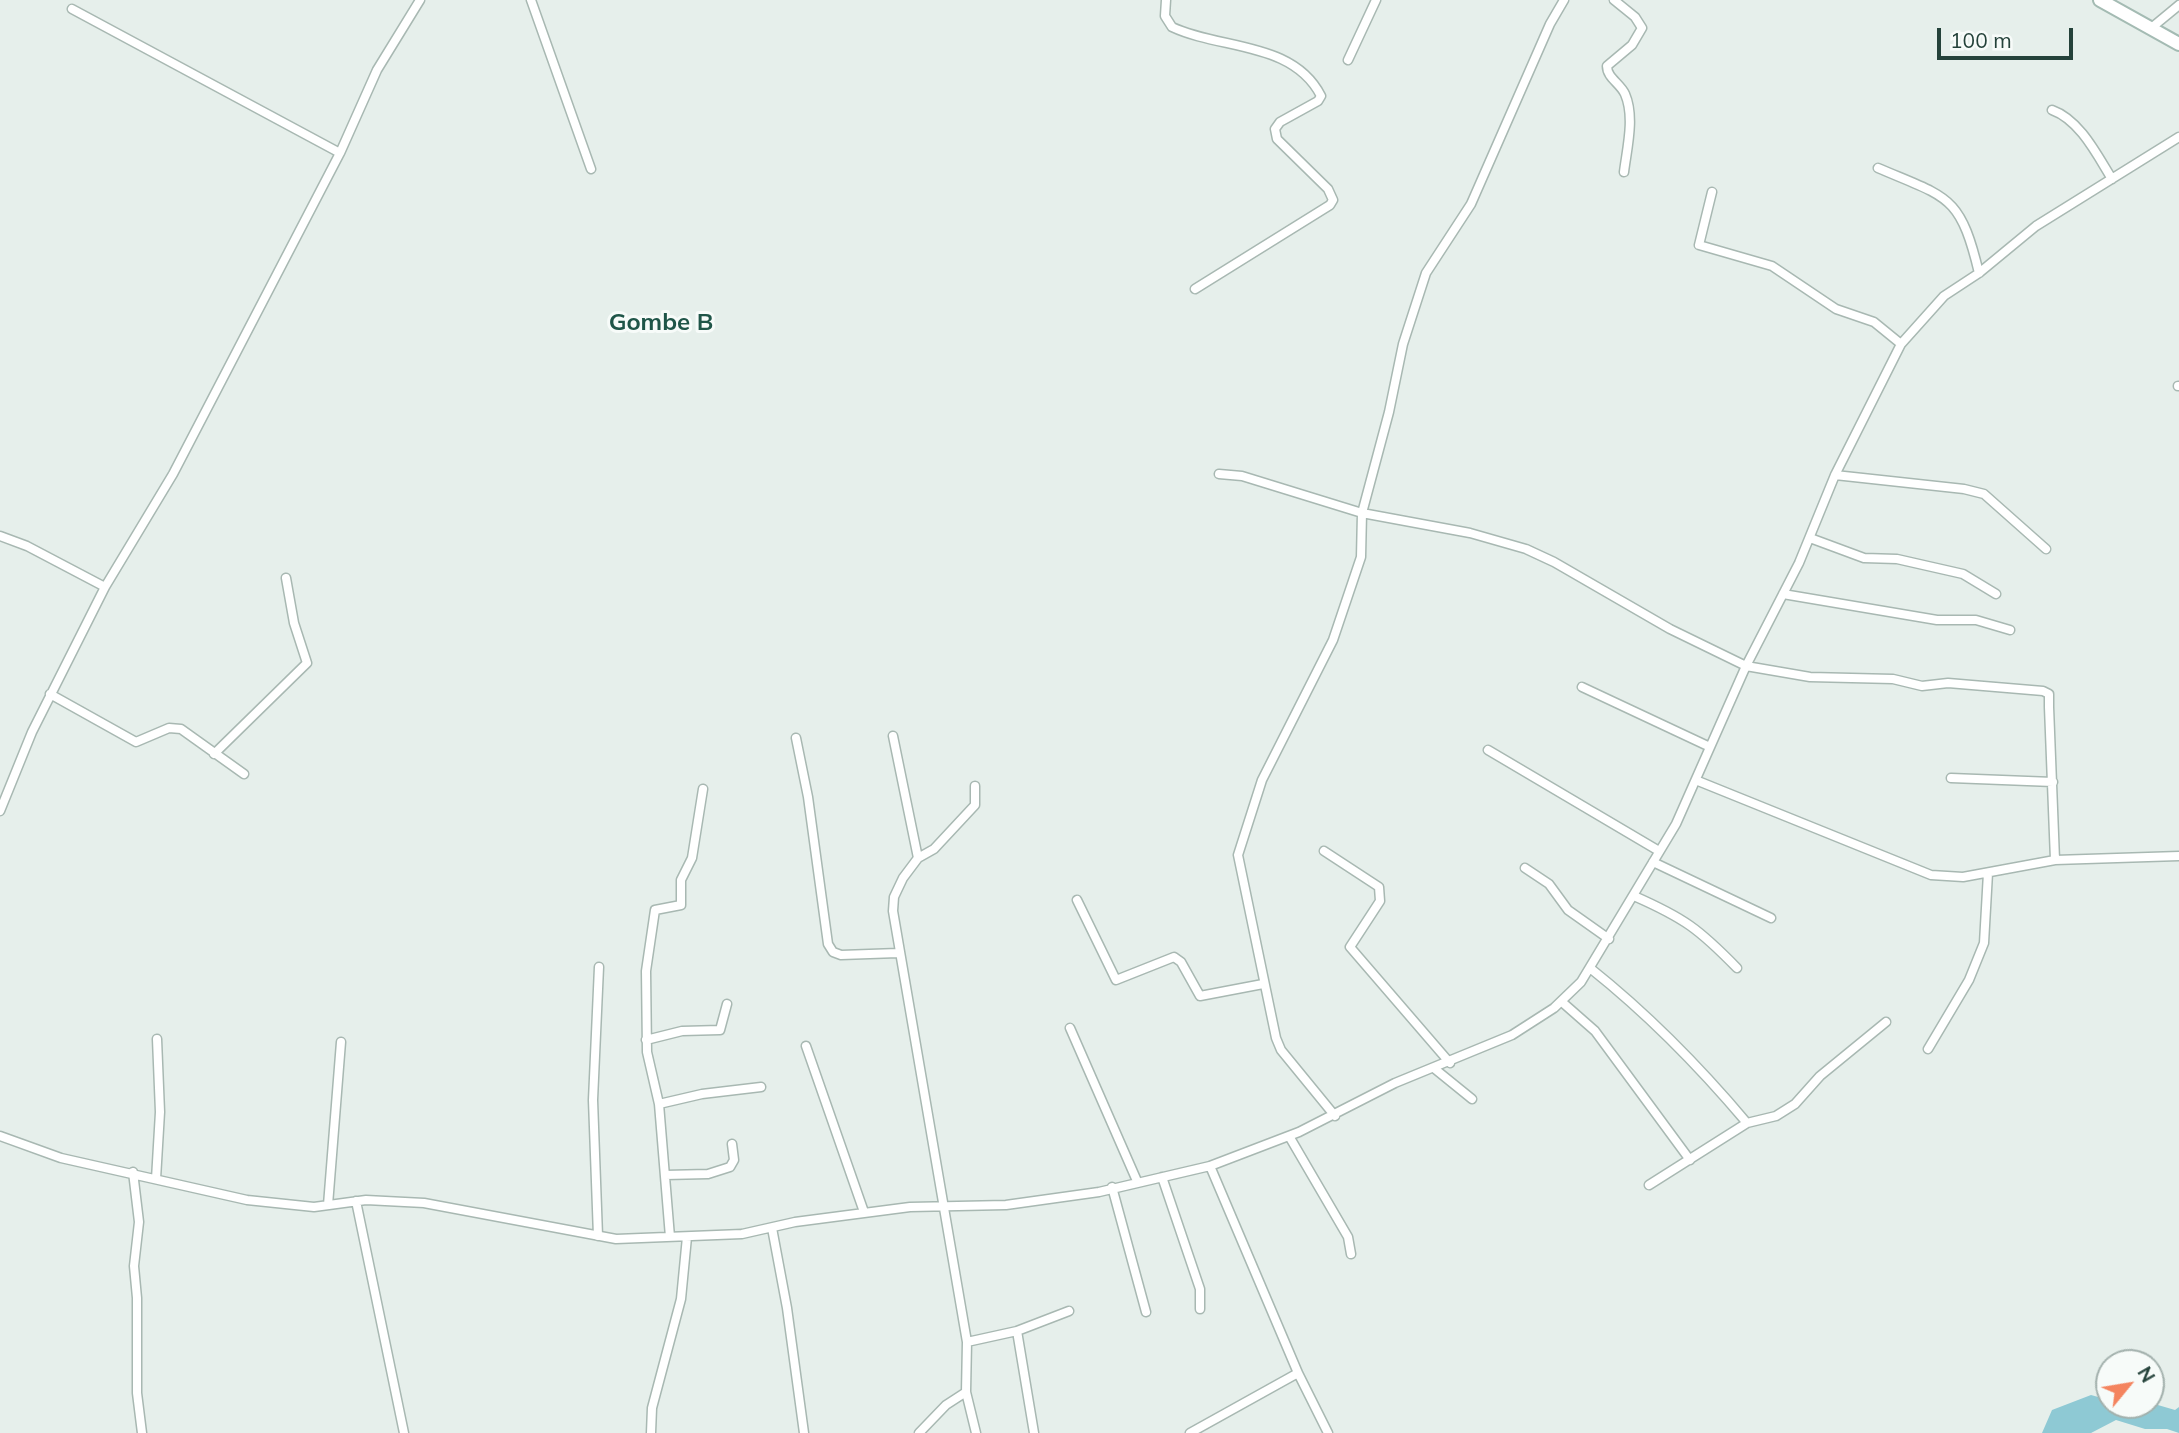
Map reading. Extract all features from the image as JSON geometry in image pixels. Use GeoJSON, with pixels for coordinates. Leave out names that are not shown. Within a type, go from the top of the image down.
{"type":"FeatureCollection","features":[{"type":"Feature","properties":{"kind":"street"},"geometry":{"type":"LineString","coordinates":[[0,811],[51,694],[105,587],[173,474],[340,153],[377,70],[420,0]]}},
{"type":"Feature","properties":{"kind":"street"},"geometry":{"type":"LineString","coordinates":[[531,0],[591,169]]}},
{"type":"Feature","properties":{"kind":"street"},"geometry":{"type":"LineString","coordinates":[[1166,0],[1165,16],[1172,27],[1284,58],[1316,86],[1321,96],[1318,101],[1280,122],[1275,129],[1277,139],[1328,189],[1333,200],[1330,205],[1195,289]]}},
{"type":"Feature","properties":{"kind":"street"},"geometry":{"type":"LineString","coordinates":[[1348,60],[1376,0]]}},
{"type":"Feature","properties":{"kind":"street"},"geometry":{"type":"LineString","coordinates":[[1335,1116],[1281,1050],[1263,984],[1238,855],[1262,780],[1333,640],[1361,557],[1362,513],[1389,412],[1403,344],[1426,273],[1471,204],[1550,24],[1564,0]]}},
{"type":"Feature","properties":{"kind":"street"},"geometry":{"type":"LineString","coordinates":[[1614,0],[1635,17],[1642,28],[1632,45],[1614,58],[1606,70],[1623,89],[1628,105],[1629,131],[1624,172]]}},
{"type":"Feature","properties":{"kind":"street"},"geometry":{"type":"LineString","coordinates":[[2100,0],[2179,44]]}},
{"type":"Feature","properties":{"kind":"street"},"geometry":{"type":"LineString","coordinates":[[2150,29],[2179,5]]}},
{"type":"Feature","properties":{"kind":"street"},"geometry":{"type":"LineString","coordinates":[[72,9],[340,153]]}},
{"type":"Feature","properties":{"kind":"street"},"geometry":{"type":"LineString","coordinates":[[2052,110],[2061,113],[2088,141],[2112,179]]}},
{"type":"Feature","properties":{"kind":"street"},"geometry":{"type":"LineString","coordinates":[[0,1136],[61,1158],[133,1172],[247,1200],[314,1207],[356,1201],[394,1200],[451,1206],[598,1236],[687,1237],[742,1234],[864,1212],[1006,1205],[1112,1187],[1210,1166],[1289,1136],[1335,1116],[1395,1083],[1450,1063],[1512,1035],[1562,1002],[1590,968],[1634,897],[1698,781],[1746,666],[1810,538],[1835,475],[1900,344],[1944,296],[1979,273],[2036,226],[2179,137]]}},
{"type":"Feature","properties":{"kind":"street"},"geometry":{"type":"LineString","coordinates":[[1878,168],[1943,196],[1969,232],[1979,273]]}},
{"type":"Feature","properties":{"kind":"street"},"geometry":{"type":"LineString","coordinates":[[1712,192],[1699,245],[1772,266],[1836,309],[1874,322],[1900,344]]}},
{"type":"Feature","properties":{"kind":"street"},"geometry":{"type":"LineString","coordinates":[[1219,474],[1242,476],[1362,513],[1470,533],[1526,549],[1554,562],[1670,629],[1746,666],[1810,677],[1894,679],[1922,686],[1948,683],[2043,691],[2049,694],[2054,860]]}},
{"type":"Feature","properties":{"kind":"street"},"geometry":{"type":"LineString","coordinates":[[1835,475],[1964,489],[1984,494],[2046,549]]}},
{"type":"Feature","properties":{"kind":"street"},"geometry":{"type":"LineString","coordinates":[[0,536],[27,546],[105,587]]}},
{"type":"Feature","properties":{"kind":"street"},"geometry":{"type":"LineString","coordinates":[[1810,538],[1864,558],[1888,557],[1963,574],[1996,594]]}},
{"type":"Feature","properties":{"kind":"street"},"geometry":{"type":"LineString","coordinates":[[214,754],[307,663],[294,622],[286,578]]}},
{"type":"Feature","properties":{"kind":"street"},"geometry":{"type":"LineString","coordinates":[[1783,594],[1937,620],[1976,620],[2010,630]]}},
{"type":"Feature","properties":{"kind":"street"},"geometry":{"type":"LineString","coordinates":[[1582,687],[1710,747]]}},
{"type":"Feature","properties":{"kind":"street"},"geometry":{"type":"LineString","coordinates":[[51,694],[136,742],[175,728],[181,729],[244,774]]}},
{"type":"Feature","properties":{"kind":"street"},"geometry":{"type":"LineString","coordinates":[[893,736],[918,858]]}},
{"type":"Feature","properties":{"kind":"street"},"geometry":{"type":"LineString","coordinates":[[796,738],[808,797],[828,944],[833,952],[841,955],[898,953]]}},
{"type":"Feature","properties":{"kind":"street"},"geometry":{"type":"LineString","coordinates":[[1488,750],[1659,851]]}},
{"type":"Feature","properties":{"kind":"street"},"geometry":{"type":"LineString","coordinates":[[1951,778],[2053,782]]}},
{"type":"Feature","properties":{"kind":"street"},"geometry":{"type":"LineString","coordinates":[[1698,781],[1931,875],[1963,877],[2054,860],[2179,856]]}},
{"type":"Feature","properties":{"kind":"street"},"geometry":{"type":"LineString","coordinates":[[975,786],[975,804],[934,849],[918,858],[894,897],[893,929],[967,1342],[966,1392],[976,1433]]}},
{"type":"Feature","properties":{"kind":"street"},"geometry":{"type":"LineString","coordinates":[[670,1237],[659,1104],[646,1040],[646,971],[655,909],[681,905],[681,880],[692,858],[703,789]]}},
{"type":"Feature","properties":{"kind":"street"},"geometry":{"type":"LineString","coordinates":[[1324,851],[1379,887],[1380,901],[1350,947],[1450,1063]]}},
{"type":"Feature","properties":{"kind":"street"},"geometry":{"type":"LineString","coordinates":[[1653,862],[1771,918]]}},
{"type":"Feature","properties":{"kind":"street"},"geometry":{"type":"LineString","coordinates":[[1525,868],[1549,884],[1569,910],[1608,939]]}},
{"type":"Feature","properties":{"kind":"street"},"geometry":{"type":"LineString","coordinates":[[1928,1049],[1969,980],[1984,943],[1988,873]]}},
{"type":"Feature","properties":{"kind":"street"},"geometry":{"type":"LineString","coordinates":[[1634,897],[1679,916],[1700,930],[1737,968]]}},
{"type":"Feature","properties":{"kind":"street"},"geometry":{"type":"LineString","coordinates":[[1077,900],[1116,980],[1174,957],[1181,962],[1200,996],[1263,984]]}},
{"type":"Feature","properties":{"kind":"street"},"geometry":{"type":"LineString","coordinates":[[598,1236],[593,1100],[599,967]]}},
{"type":"Feature","properties":{"kind":"street"},"geometry":{"type":"LineString","coordinates":[[1590,968],[1640,1008],[1696,1062],[1747,1124]]}},
{"type":"Feature","properties":{"kind":"street"},"geometry":{"type":"LineString","coordinates":[[1562,1002],[1595,1031],[1690,1160]]}},
{"type":"Feature","properties":{"kind":"street"},"geometry":{"type":"LineString","coordinates":[[646,1040],[682,1031],[720,1030],[727,1004]]}},
{"type":"Feature","properties":{"kind":"street"},"geometry":{"type":"LineString","coordinates":[[1649,1185],[1747,1124],[1776,1116],[1795,1104],[1820,1076],[1886,1022]]}},
{"type":"Feature","properties":{"kind":"street"},"geometry":{"type":"LineString","coordinates":[[1070,1028],[1137,1181]]}},
{"type":"Feature","properties":{"kind":"street"},"geometry":{"type":"LineString","coordinates":[[156,1179],[160,1112],[157,1039]]}},
{"type":"Feature","properties":{"kind":"street"},"geometry":{"type":"LineString","coordinates":[[328,1205],[341,1042]]}},
{"type":"Feature","properties":{"kind":"street"},"geometry":{"type":"LineString","coordinates":[[806,1046],[864,1212]]}},
{"type":"Feature","properties":{"kind":"street"},"geometry":{"type":"LineString","coordinates":[[1435,1069],[1472,1099]]}},
{"type":"Feature","properties":{"kind":"street"},"geometry":{"type":"LineString","coordinates":[[659,1104],[702,1094],[761,1087]]}},
{"type":"Feature","properties":{"kind":"street"},"geometry":{"type":"LineString","coordinates":[[1289,1136],[1348,1237],[1351,1254]]}},
{"type":"Feature","properties":{"kind":"street"},"geometry":{"type":"LineString","coordinates":[[665,1175],[708,1174],[730,1167],[734,1160],[732,1144]]}},
{"type":"Feature","properties":{"kind":"street"},"geometry":{"type":"LineString","coordinates":[[1210,1166],[1298,1373],[1328,1433]]}},
{"type":"Feature","properties":{"kind":"street"},"geometry":{"type":"LineString","coordinates":[[133,1172],[139,1222],[134,1266],[137,1393],[142,1433]]}},
{"type":"Feature","properties":{"kind":"street"},"geometry":{"type":"LineString","coordinates":[[1162,1177],[1199,1289],[1200,1309]]}},
{"type":"Feature","properties":{"kind":"street"},"geometry":{"type":"LineString","coordinates":[[1112,1187],[1146,1312]]}},
{"type":"Feature","properties":{"kind":"street"},"geometry":{"type":"LineString","coordinates":[[356,1201],[404,1433]]}},
{"type":"Feature","properties":{"kind":"street"},"geometry":{"type":"LineString","coordinates":[[772,1228],[787,1308],[804,1433]]}},
{"type":"Feature","properties":{"kind":"street"},"geometry":{"type":"LineString","coordinates":[[651,1433],[652,1408],[681,1299],[687,1237]]}},
{"type":"Feature","properties":{"kind":"street"},"geometry":{"type":"LineString","coordinates":[[967,1342],[1017,1331],[1069,1311]]}},
{"type":"Feature","properties":{"kind":"street"},"geometry":{"type":"LineString","coordinates":[[1017,1331],[1034,1433]]}},
{"type":"Feature","properties":{"kind":"street"},"geometry":{"type":"LineString","coordinates":[[1190,1433],[1298,1373]]}},
{"type":"Feature","properties":{"kind":"street"},"geometry":{"type":"LineString","coordinates":[[919,1433],[946,1405],[966,1392]]}},
{"type":"Feature","properties":{"kind":"water"},"geometry":{"type":"Polygon","coordinates":[[[2091,1395],[2095,1396],[2095,1419],[2165,1419],[2165,1407],[2175,1410],[2179,1407],[2179,1433],[2167,1429],[2145,1429],[2116,1420],[2091,1433],[2042,1433],[2052,1410],[2091,1395]]]}},
{"type":"Feature","properties":{"kind":"district","name":"Gombe B"},"geometry":{"type":"Point","coordinates":[661,323]}}]}
